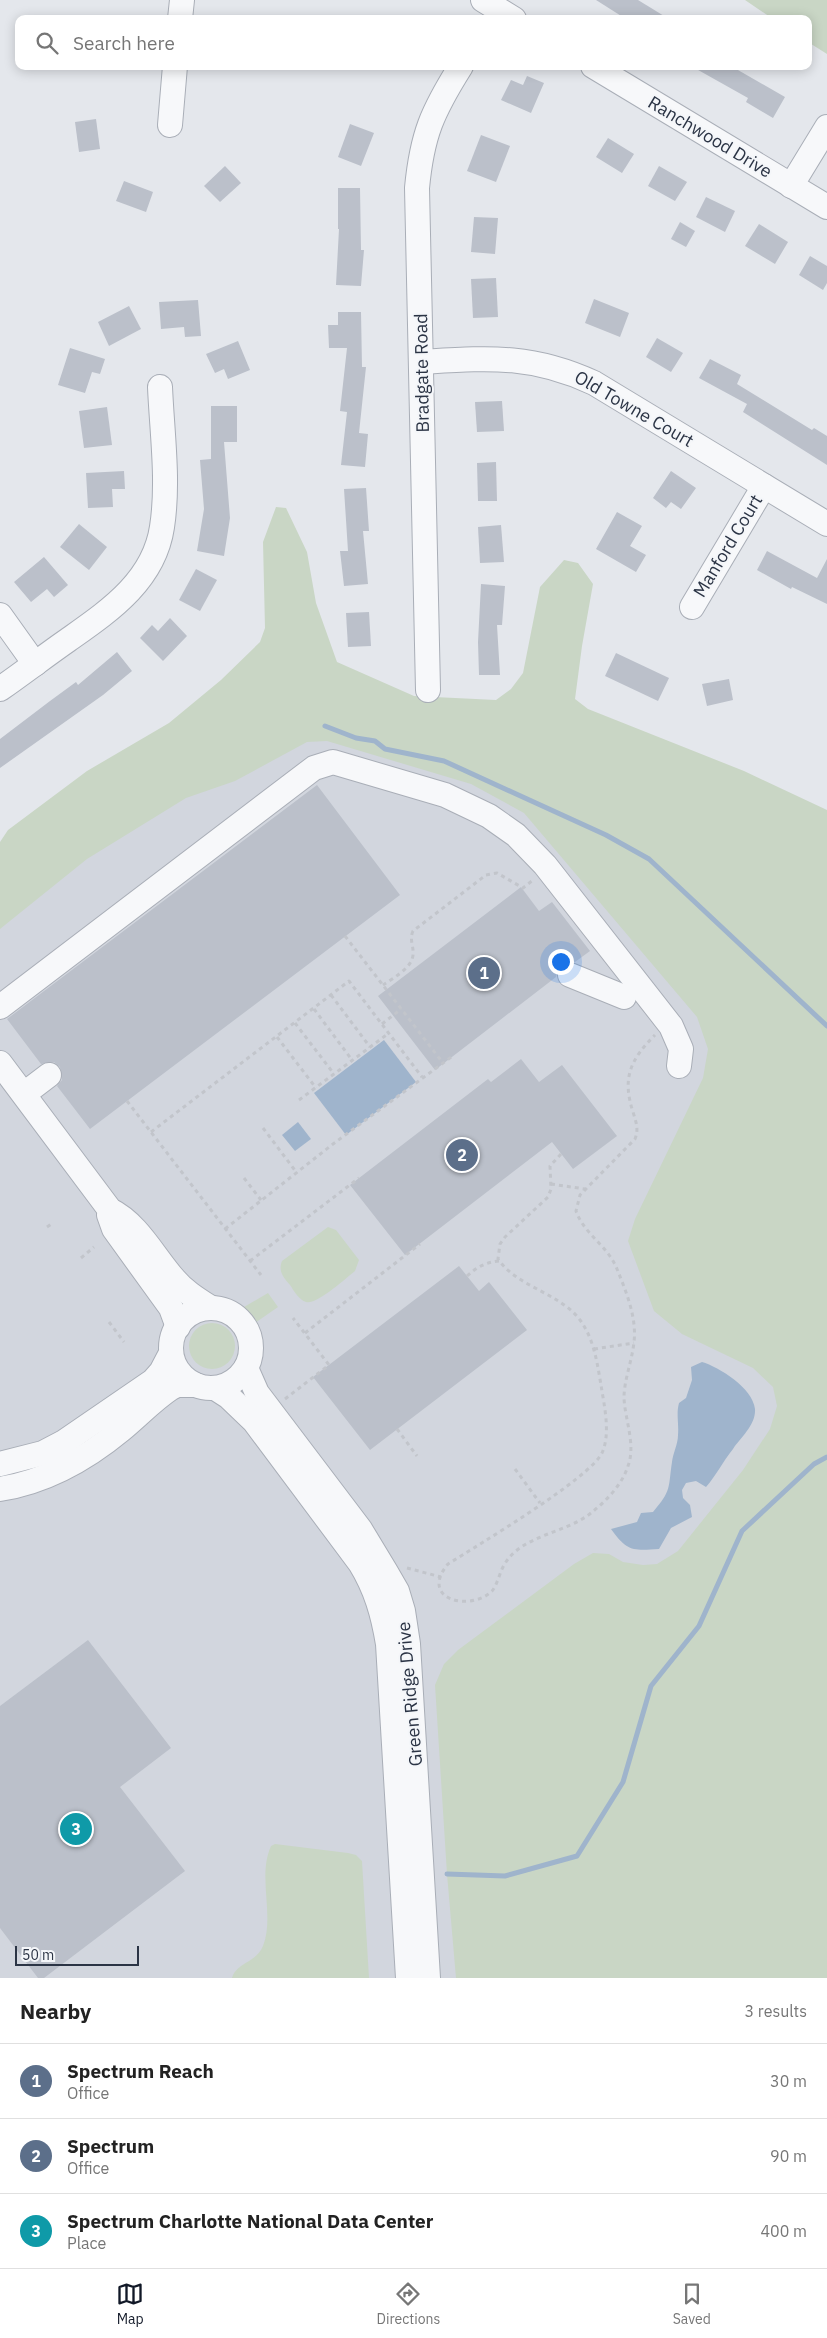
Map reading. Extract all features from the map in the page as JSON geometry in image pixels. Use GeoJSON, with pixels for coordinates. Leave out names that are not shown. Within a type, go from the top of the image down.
{"type":"FeatureCollection","features":[{"type":"Feature","properties":{"kind":"street"},"geometry":{"type":"LineString","coordinates":[[180,15],[182,0]]}},
{"type":"Feature","properties":{"kind":"street"},"geometry":{"type":"LineString","coordinates":[[170,125],[175,70]]}},
{"type":"Feature","properties":{"kind":"street","name":"Bradgate Road"},"geometry":{"type":"LineString","coordinates":[[428,690],[417,188],[420,158],[427,128],[440,100],[458,70]]}},
{"type":"Feature","properties":{"kind":"street","name":"Ranchwood Drive"},"geometry":{"type":"LineString","coordinates":[[600,70],[827,207]]}},
{"type":"Feature","properties":{"kind":"street"},"geometry":{"type":"LineString","coordinates":[[791,186],[827,127]]}},
{"type":"Feature","properties":{"kind":"street","name":"Old Towne Court"},"geometry":{"type":"LineString","coordinates":[[421,362],[515,360],[543,364],[570,372],[594,383],[827,524]]}},
{"type":"Feature","properties":{"kind":"street"},"geometry":{"type":"LineString","coordinates":[[0,689],[112,609],[131,591],[152,557],[162,529],[165,503],[160,387]]}},
{"type":"Feature","properties":{"kind":"street","name":"Manford Court"},"geometry":{"type":"LineString","coordinates":[[692,607],[764,486]]}},
{"type":"Feature","properties":{"kind":"street"},"geometry":{"type":"LineString","coordinates":[[0,615],[35,664]]}},
{"type":"Feature","properties":{"kind":"street"},"geometry":{"type":"LineString","coordinates":[[0,1007],[314,768],[333,762],[445,795],[489,816],[516,836],[545,865],[668,1023],[682,1049],[679,1066]]}},
{"type":"Feature","properties":{"kind":"street"},"geometry":{"type":"LineString","coordinates":[[570,975],[624,997]]}},
{"type":"Feature","properties":{"kind":"street"},"geometry":{"type":"LineString","coordinates":[[0,1063],[110,1210],[132,1226],[184,1290],[211,1308]]}},
{"type":"Feature","properties":{"kind":"street"},"geometry":{"type":"LineString","coordinates":[[24,1094],[49,1075]]}},
{"type":"Feature","properties":{"kind":"street"},"geometry":{"type":"LineString","coordinates":[[110,1210],[109,1215],[114,1229],[171,1308],[178,1326]]}},
{"type":"Feature","properties":{"kind":"street"},"geometry":{"type":"LineString","coordinates":[[0,1464],[36,1455],[64,1442],[153,1381],[161,1372],[171,1353],[172,1342],[178,1326],[190,1314],[200,1309],[222,1309],[232,1314],[248,1330],[252,1349],[246,1368],[233,1382],[205,1386],[177,1385],[120,1430],[68,1465],[40,1480],[0,1489]]}},
{"type":"Feature","properties":{"kind":"street"},"geometry":{"type":"LineString","coordinates":[[171,1353],[180,1373],[205,1386]]}},
{"type":"Feature","properties":{"kind":"street","name":"Green Ridge Drive"},"geometry":{"type":"LineString","coordinates":[[246,1368],[257,1393],[360,1529],[397,1591],[403,1611],[408,1644],[428,1978]]}},
{"type":"Feature","properties":{"kind":"street","name":"Green Ridge Drive"},"geometry":{"type":"LineString","coordinates":[[205,1386],[244,1410],[277,1451],[360,1563],[370,1579],[383,1613],[388,1644],[408,1978]]}},
{"type":"Feature","properties":{"kind":"path"},"geometry":{"type":"LineString","coordinates":[[383,986],[412,961],[414,953],[410,937],[413,931],[486,875],[497,873],[523,888]]}},
{"type":"Feature","properties":{"kind":"path"},"geometry":{"type":"LineString","coordinates":[[345,936],[443,1063]]}},
{"type":"Feature","properties":{"kind":"path"},"geometry":{"type":"LineString","coordinates":[[151,1132],[349,981],[422,1077]]}},
{"type":"Feature","properties":{"kind":"path"},"geometry":{"type":"LineString","coordinates":[[331,996],[370,1047]]}},
{"type":"Feature","properties":{"kind":"path"},"geometry":{"type":"LineString","coordinates":[[314,1009],[352,1060]]}},
{"type":"Feature","properties":{"kind":"path"},"geometry":{"type":"LineString","coordinates":[[382,1024],[401,1009]]}},
{"type":"Feature","properties":{"kind":"path"},"geometry":{"type":"LineString","coordinates":[[295,1023],[334,1074]]}},
{"type":"Feature","properties":{"kind":"path"},"geometry":{"type":"LineString","coordinates":[[561,1154],[550,1166],[551,1184],[548,1197],[544,1203],[505,1236],[498,1252],[500,1262],[510,1271],[573,1313],[584,1327],[594,1349],[604,1407],[605,1442],[602,1451],[590,1467],[541,1503],[448,1564],[441,1577],[440,1591],[445,1598],[474,1600],[486,1595],[495,1587],[510,1554],[539,1538],[575,1524],[602,1504],[624,1475],[630,1456],[624,1396],[634,1343],[633,1321],[617,1267],[608,1252],[584,1225],[576,1211],[580,1195],[585,1189],[636,1139],[638,1128],[628,1095],[631,1068],[641,1050],[668,1023]]}},
{"type":"Feature","properties":{"kind":"path"},"geometry":{"type":"LineString","coordinates":[[299,1100],[389,1033]]}},
{"type":"Feature","properties":{"kind":"path"},"geometry":{"type":"LineString","coordinates":[[277,1037],[316,1088]]}},
{"type":"Feature","properties":{"kind":"path"},"geometry":{"type":"LineString","coordinates":[[225,1228],[422,1077],[454,1055]]}},
{"type":"Feature","properties":{"kind":"path"},"geometry":{"type":"LineString","coordinates":[[126,1101],[261,1275]]}},
{"type":"Feature","properties":{"kind":"path"},"geometry":{"type":"LineString","coordinates":[[262,1128],[297,1173]]}},
{"type":"Feature","properties":{"kind":"path"},"geometry":{"type":"LineString","coordinates":[[244,1178],[261,1200]]}},
{"type":"Feature","properties":{"kind":"path"},"geometry":{"type":"LineString","coordinates":[[250,1261],[359,1178]]}},
{"type":"Feature","properties":{"kind":"path"},"geometry":{"type":"LineString","coordinates":[[551,1184],[585,1189]]}},
{"type":"Feature","properties":{"kind":"path"},"geometry":{"type":"LineString","coordinates":[[47,1227],[53,1223]]}},
{"type":"Feature","properties":{"kind":"path"},"geometry":{"type":"LineString","coordinates":[[305,1333],[420,1244]]}},
{"type":"Feature","properties":{"kind":"path"},"geometry":{"type":"LineString","coordinates":[[81,1258],[94,1247]]}},
{"type":"Feature","properties":{"kind":"path"},"geometry":{"type":"LineString","coordinates":[[467,1276],[479,1266],[500,1262]]}},
{"type":"Feature","properties":{"kind":"path"},"geometry":{"type":"LineString","coordinates":[[280,1402],[329,1365],[293,1318]]}},
{"type":"Feature","properties":{"kind":"path"},"geometry":{"type":"LineString","coordinates":[[109,1322],[124,1342]]}},
{"type":"Feature","properties":{"kind":"path"},"geometry":{"type":"LineString","coordinates":[[594,1349],[634,1343]]}},
{"type":"Feature","properties":{"kind":"path"},"geometry":{"type":"LineString","coordinates":[[397,1429],[417,1456]]}},
{"type":"Feature","properties":{"kind":"path"},"geometry":{"type":"LineString","coordinates":[[515,1469],[541,1503]]}},
{"type":"Feature","properties":{"kind":"path"},"geometry":{"type":"LineString","coordinates":[[400,1566],[441,1577]]}},
{"type":"Feature","properties":{"kind":"shaded area"},"geometry":{"type":"Polygon","coordinates":[[[280,675],[827,822],[827,1860],[727,1978],[0,1978],[0,881],[280,675]]]}},
{"type":"Feature","properties":{"kind":"green space"},"geometry":{"type":"Polygon","coordinates":[[[745,0],[827,0],[827,54],[812,45],[812,15],[767,15],[745,0]]]}},
{"type":"Feature","properties":{"kind":"green space"},"geometry":{"type":"Polygon","coordinates":[[[276,507],[286,508],[307,552],[316,603],[337,662],[414,696],[496,700],[511,689],[523,673],[540,587],[564,560],[578,563],[593,584],[575,699],[588,709],[744,771],[827,810],[827,1978],[456,1978],[447,1874],[435,1685],[444,1664],[458,1650],[574,1564],[593,1553],[609,1554],[623,1562],[643,1565],[657,1564],[678,1551],[743,1470],[770,1429],[777,1406],[773,1387],[753,1368],[682,1334],[654,1311],[628,1241],[635,1219],[703,1078],[708,1049],[697,1017],[524,813],[471,784],[327,741],[307,742],[235,781],[186,798],[87,859],[0,929],[0,842],[8,830],[87,771],[169,723],[221,680],[260,642],[265,628],[263,542],[276,507]]]}},
{"type":"Feature","properties":{"kind":"green space"},"geometry":{"type":"Polygon","coordinates":[[[328,1227],[336,1230],[359,1260],[355,1271],[338,1285],[317,1299],[306,1302],[299,1297],[283,1277],[281,1271],[282,1261],[328,1227]]]}},
{"type":"Feature","properties":{"kind":"green space"},"geometry":{"type":"Polygon","coordinates":[[[268,1293],[278,1307],[255,1323],[244,1307],[268,1293]]]}},
{"type":"Feature","properties":{"kind":"green space"},"geometry":{"type":"Polygon","coordinates":[[[207,1323],[217,1323],[231,1333],[235,1346],[231,1359],[225,1365],[217,1369],[207,1369],[193,1359],[189,1351],[189,1341],[199,1327],[207,1323]]]}},
{"type":"Feature","properties":{"kind":"green space"},"geometry":{"type":"Polygon","coordinates":[[[275,1844],[348,1853],[356,1855],[362,1861],[369,1978],[232,1978],[234,1973],[260,1952],[263,1946],[267,1922],[265,1883],[267,1858],[271,1846],[275,1844]]]}},
{"type":"Feature","properties":{"kind":"water"},"geometry":{"type":"Polygon","coordinates":[[[384,1040],[416,1082],[346,1135],[314,1093],[384,1040]]]}},
{"type":"Feature","properties":{"kind":"water"},"geometry":{"type":"Polygon","coordinates":[[[298,1122],[311,1139],[295,1151],[282,1135],[298,1122]]]}},
{"type":"Feature","properties":{"kind":"water"},"geometry":{"type":"Polygon","coordinates":[[[702,1362],[717,1368],[742,1386],[753,1401],[755,1415],[747,1430],[706,1487],[696,1481],[686,1483],[682,1490],[683,1498],[690,1505],[692,1517],[671,1528],[659,1549],[642,1550],[631,1548],[621,1542],[611,1529],[637,1522],[641,1513],[653,1512],[663,1499],[669,1483],[678,1438],[679,1403],[686,1398],[692,1380],[691,1367],[702,1362]]]}},
{"type":"Feature","properties":{"kind":"building"},"geometry":{"type":"Polygon","coordinates":[[[596,0],[638,0],[662,15],[620,15],[596,0]]]}},
{"type":"Feature","properties":{"kind":"building"},"geometry":{"type":"Polygon","coordinates":[[[698,70],[738,70],[785,97],[773,118],[746,102],[748,98],[698,70]]]}},
{"type":"Feature","properties":{"kind":"building"},"geometry":{"type":"Polygon","coordinates":[[[527,76],[544,83],[531,113],[501,100],[511,80],[523,85],[527,76]]]}},
{"type":"Feature","properties":{"kind":"building"},"geometry":{"type":"Polygon","coordinates":[[[96,119],[100,149],[79,152],[75,122],[96,119]]]}},
{"type":"Feature","properties":{"kind":"building"},"geometry":{"type":"Polygon","coordinates":[[[350,124],[374,133],[361,166],[338,157],[350,124]]]}},
{"type":"Feature","properties":{"kind":"building"},"geometry":{"type":"Polygon","coordinates":[[[481,135],[510,146],[496,182],[467,171],[481,135]]]}},
{"type":"Feature","properties":{"kind":"building"},"geometry":{"type":"Polygon","coordinates":[[[608,138],[634,154],[622,173],[596,157],[608,138]]]}},
{"type":"Feature","properties":{"kind":"building"},"geometry":{"type":"Polygon","coordinates":[[[225,166],[241,183],[220,202],[204,186],[225,166]]]}},
{"type":"Feature","properties":{"kind":"building"},"geometry":{"type":"Polygon","coordinates":[[[659,166],[687,182],[675,201],[648,186],[659,166]]]}},
{"type":"Feature","properties":{"kind":"building"},"geometry":{"type":"Polygon","coordinates":[[[124,181],[153,192],[146,212],[116,201],[124,181]]]}},
{"type":"Feature","properties":{"kind":"building"},"geometry":{"type":"Polygon","coordinates":[[[338,188],[360,188],[361,250],[364,250],[361,286],[336,285],[339,229],[338,188]]]}},
{"type":"Feature","properties":{"kind":"building"},"geometry":{"type":"Polygon","coordinates":[[[706,197],[735,211],[725,232],[696,217],[706,197]]]}},
{"type":"Feature","properties":{"kind":"building"},"geometry":{"type":"Polygon","coordinates":[[[474,217],[498,218],[495,254],[471,252],[474,217]]]}},
{"type":"Feature","properties":{"kind":"building"},"geometry":{"type":"Polygon","coordinates":[[[680,222],[695,231],[686,247],[671,239],[680,222]]]}},
{"type":"Feature","properties":{"kind":"building"},"geometry":{"type":"Polygon","coordinates":[[[759,224],[788,242],[775,264],[745,246],[759,224]]]}},
{"type":"Feature","properties":{"kind":"building"},"geometry":{"type":"Polygon","coordinates":[[[810,256],[827,266],[827,283],[823,290],[799,275],[810,256]]]}},
{"type":"Feature","properties":{"kind":"building"},"geometry":{"type":"Polygon","coordinates":[[[496,278],[498,317],[473,318],[471,279],[496,278]]]}},
{"type":"Feature","properties":{"kind":"building"},"geometry":{"type":"Polygon","coordinates":[[[594,299],[629,313],[620,337],[585,323],[594,299]]]}},
{"type":"Feature","properties":{"kind":"building"},"geometry":{"type":"Polygon","coordinates":[[[198,300],[201,336],[185,337],[184,327],[161,329],[159,302],[198,300]]]}},
{"type":"Feature","properties":{"kind":"building"},"geometry":{"type":"Polygon","coordinates":[[[129,306],[141,329],[109,346],[98,322],[129,306]]]}},
{"type":"Feature","properties":{"kind":"building"},"geometry":{"type":"Polygon","coordinates":[[[338,312],[361,312],[362,367],[366,367],[359,433],[368,434],[365,467],[341,465],[347,412],[340,411],[347,348],[329,348],[328,325],[338,325],[338,312]]]}},
{"type":"Feature","properties":{"kind":"building"},"geometry":{"type":"Polygon","coordinates":[[[657,338],[683,353],[671,372],[646,357],[657,338]]]}},
{"type":"Feature","properties":{"kind":"building"},"geometry":{"type":"Polygon","coordinates":[[[238,341],[250,370],[228,379],[224,369],[215,373],[206,354],[238,341]]]}},
{"type":"Feature","properties":{"kind":"building"},"geometry":{"type":"Polygon","coordinates":[[[70,348],[105,359],[100,374],[92,372],[85,393],[58,385],[70,348]]]}},
{"type":"Feature","properties":{"kind":"building"},"geometry":{"type":"Polygon","coordinates":[[[710,359],[741,375],[737,384],[812,430],[814,428],[827,436],[827,465],[743,412],[747,404],[699,378],[710,359]]]}},
{"type":"Feature","properties":{"kind":"building"},"geometry":{"type":"Polygon","coordinates":[[[502,401],[504,431],[477,432],[475,402],[502,401]]]}},
{"type":"Feature","properties":{"kind":"building"},"geometry":{"type":"Polygon","coordinates":[[[211,406],[237,406],[237,442],[224,442],[230,518],[224,556],[197,551],[204,509],[200,460],[211,459],[211,406]]]}},
{"type":"Feature","properties":{"kind":"building"},"geometry":{"type":"Polygon","coordinates":[[[107,407],[112,445],[84,448],[79,411],[107,407]]]}},
{"type":"Feature","properties":{"kind":"building"},"geometry":{"type":"Polygon","coordinates":[[[496,462],[497,501],[478,501],[477,463],[496,462]]]}},
{"type":"Feature","properties":{"kind":"building"},"geometry":{"type":"Polygon","coordinates":[[[124,471],[125,489],[112,489],[113,507],[88,508],[86,473],[124,471]]]}},
{"type":"Feature","properties":{"kind":"building"},"geometry":{"type":"Polygon","coordinates":[[[671,471],[696,488],[681,509],[671,502],[666,508],[653,498],[671,471]]]}},
{"type":"Feature","properties":{"kind":"building"},"geometry":{"type":"Polygon","coordinates":[[[366,488],[369,531],[363,531],[368,584],[344,586],[340,551],[348,551],[344,489],[366,488]]]}},
{"type":"Feature","properties":{"kind":"building"},"geometry":{"type":"Polygon","coordinates":[[[617,512],[642,526],[630,546],[646,555],[636,572],[596,549],[617,512]]]}},
{"type":"Feature","properties":{"kind":"building"},"geometry":{"type":"Polygon","coordinates":[[[79,524],[107,547],[89,570],[60,547],[79,524]]]}},
{"type":"Feature","properties":{"kind":"building"},"geometry":{"type":"Polygon","coordinates":[[[501,525],[504,562],[480,563],[478,527],[501,525]]]}},
{"type":"Feature","properties":{"kind":"building"},"geometry":{"type":"Polygon","coordinates":[[[767,551],[817,578],[827,559],[827,604],[792,587],[791,589],[757,570],[767,551]]]}},
{"type":"Feature","properties":{"kind":"building"},"geometry":{"type":"Polygon","coordinates":[[[44,557],[68,585],[54,597],[47,589],[31,602],[14,582],[44,557]]]}},
{"type":"Feature","properties":{"kind":"building"},"geometry":{"type":"Polygon","coordinates":[[[196,569],[217,580],[200,611],[179,600],[196,569]]]}},
{"type":"Feature","properties":{"kind":"building"},"geometry":{"type":"Polygon","coordinates":[[[481,584],[505,586],[502,625],[497,625],[500,675],[479,675],[478,642],[481,584]]]}},
{"type":"Feature","properties":{"kind":"building"},"geometry":{"type":"Polygon","coordinates":[[[369,612],[371,646],[348,647],[346,613],[369,612]]]}},
{"type":"Feature","properties":{"kind":"building"},"geometry":{"type":"Polygon","coordinates":[[[170,618],[187,636],[163,661],[140,638],[152,625],[158,631],[170,618]]]}},
{"type":"Feature","properties":{"kind":"building"},"geometry":{"type":"Polygon","coordinates":[[[117,652],[132,671],[103,695],[0,768],[0,739],[76,682],[78,685],[117,652]]]}},
{"type":"Feature","properties":{"kind":"building"},"geometry":{"type":"Polygon","coordinates":[[[616,653],[669,678],[658,701],[605,676],[616,653]]]}},
{"type":"Feature","properties":{"kind":"building"},"geometry":{"type":"Polygon","coordinates":[[[729,679],[733,700],[707,706],[702,684],[729,679]]]}},
{"type":"Feature","properties":{"kind":"building"},"geometry":{"type":"Polygon","coordinates":[[[317,785],[400,895],[90,1129],[57,1086],[62,1080],[60,1067],[54,1062],[41,1064],[7,1019],[317,785]]]}},
{"type":"Feature","properties":{"kind":"building"},"geometry":{"type":"Polygon","coordinates":[[[521,887],[539,911],[552,902],[590,951],[575,962],[569,961],[562,964],[558,969],[556,977],[435,1070],[378,996],[521,887]]]}},
{"type":"Feature","properties":{"kind":"building"},"geometry":{"type":"Polygon","coordinates":[[[521,1059],[539,1082],[562,1065],[617,1136],[573,1169],[552,1142],[405,1255],[350,1185],[488,1079],[491,1082],[521,1059]]]}},
{"type":"Feature","properties":{"kind":"building"},"geometry":{"type":"Polygon","coordinates":[[[459,1266],[479,1291],[489,1282],[527,1330],[370,1450],[313,1377],[459,1266]]]}},
{"type":"Feature","properties":{"kind":"building"},"geometry":{"type":"Polygon","coordinates":[[[88,1640],[171,1748],[120,1787],[185,1871],[44,1978],[38,1978],[0,1928],[0,1706],[88,1640]]]}},
{"type":"Feature","properties":{"kind":"waterway"},"geometry":{"type":"LineString","coordinates":[[325,726],[356,738],[375,741],[385,749],[444,761],[606,835],[649,859],[827,1026]]}},
{"type":"Feature","properties":{"kind":"waterway"},"geometry":{"type":"LineString","coordinates":[[447,1874],[505,1876],[577,1856],[623,1782],[651,1686],[699,1626],[742,1531],[814,1464],[827,1457]]}},
{"type":"Feature","properties":{"kind":"place","name":"Spectrum Reach"},"geometry":{"type":"Point","coordinates":[484,973]}},
{"type":"Feature","properties":{"kind":"place","name":"Spectrum"},"geometry":{"type":"Point","coordinates":[462,1155]}},
{"type":"Feature","properties":{"kind":"place","name":"Spectrum Charlotte National Data Center"},"geometry":{"type":"Point","coordinates":[76,1829]}}]}
